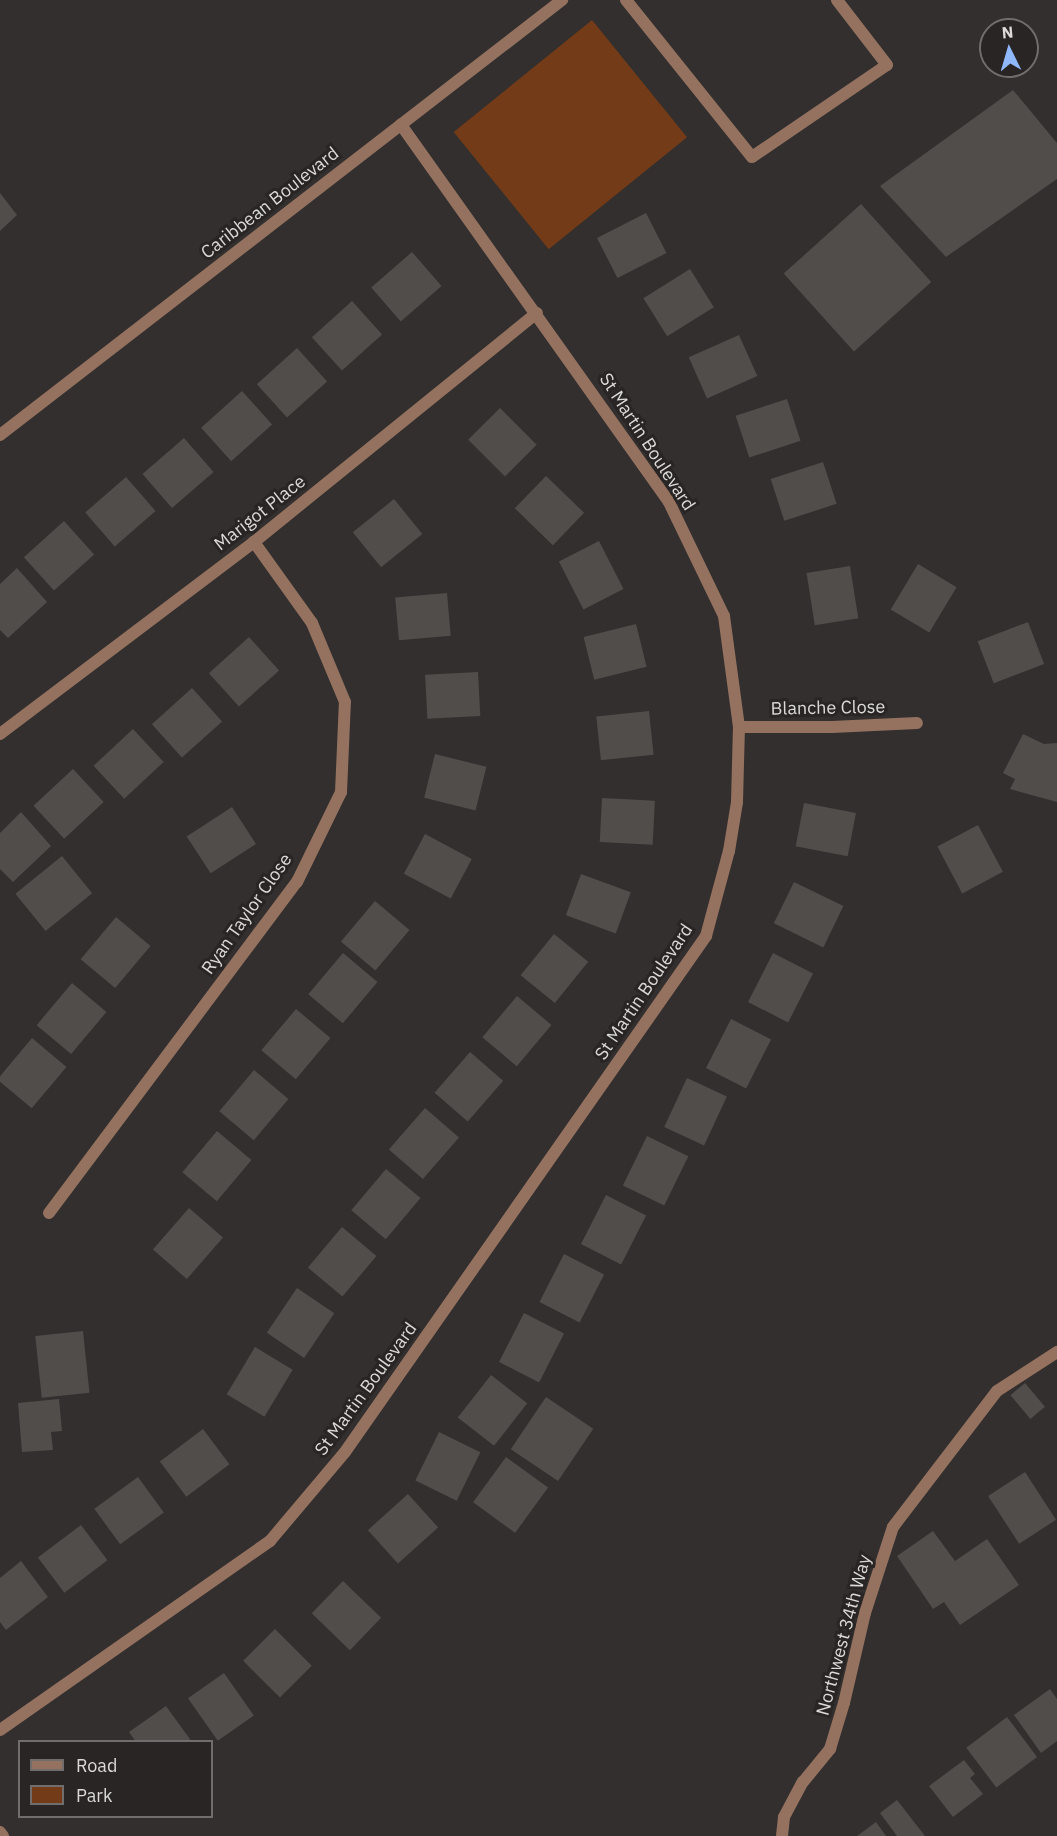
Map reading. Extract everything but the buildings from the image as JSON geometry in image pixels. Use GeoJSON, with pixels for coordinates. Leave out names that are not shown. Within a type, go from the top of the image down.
{"type":"FeatureCollection","features":[{"type":"Feature","properties":{"kind":"street","name":"Caribbean Boulevard"},"geometry":{"type":"LineString","coordinates":[[0,435],[562,0]]}},
{"type":"Feature","properties":{"kind":"street"},"geometry":{"type":"LineString","coordinates":[[626,0],[752,157],[887,65],[837,0]]}},
{"type":"Feature","properties":{"kind":"street","name":"St Martin Boulevard"},"geometry":{"type":"LineString","coordinates":[[0,1730],[270,1541],[345,1452],[706,936],[729,851],[737,802],[739,727],[724,616],[669,502],[537,313],[401,125]]}},
{"type":"Feature","properties":{"kind":"street","name":"Marigot Place"},"geometry":{"type":"LineString","coordinates":[[0,734],[254,542],[537,313]]}},
{"type":"Feature","properties":{"kind":"street","name":"Ryan Taylor Close"},"geometry":{"type":"LineString","coordinates":[[49,1213],[297,882],[341,792],[345,702],[312,623],[254,542]]}},
{"type":"Feature","properties":{"kind":"street","name":"Blanche Close"},"geometry":{"type":"LineString","coordinates":[[739,727],[832,728],[917,723]]}},
{"type":"Feature","properties":{"kind":"street","name":"Northwest 34th Way"},"geometry":{"type":"LineString","coordinates":[[782,1836],[784,1817],[803,1782],[830,1749],[844,1703],[865,1613],[893,1527],[997,1391],[1057,1352]]}},
{"type":"Feature","properties":{"kind":"street"},"geometry":{"type":"LineString","coordinates":[[0,1832],[3,1836]]}},
{"type":"Feature","properties":{"kind":"green space"},"geometry":{"type":"Polygon","coordinates":[[[592,20],[687,137],[549,249],[454,132],[592,20]]]}}]}
